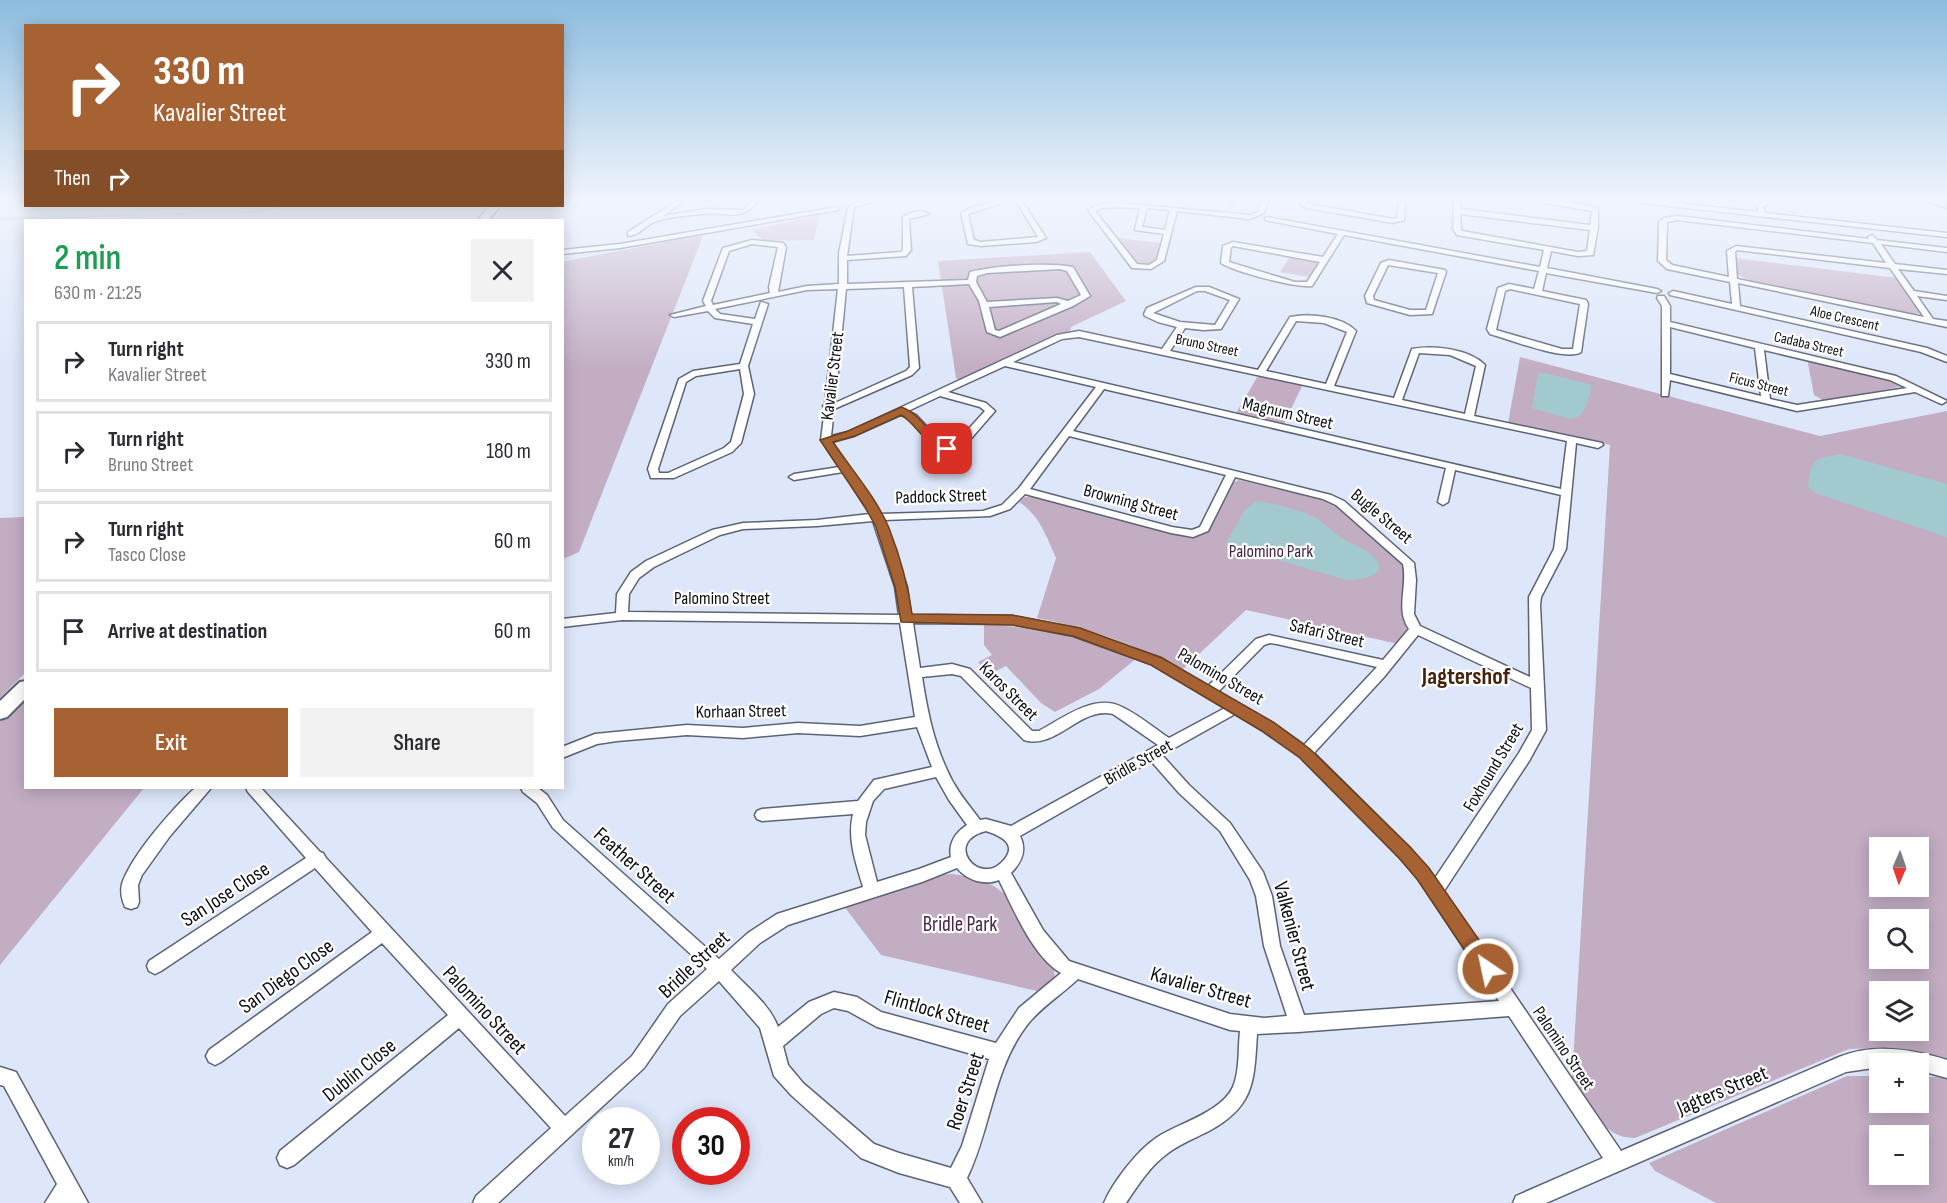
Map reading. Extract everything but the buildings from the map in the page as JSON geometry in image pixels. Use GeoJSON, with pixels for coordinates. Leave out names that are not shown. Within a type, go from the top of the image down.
{"type":"FeatureCollection","features":[{"type":"Feature","properties":{"kind":"street"},"geometry":{"type":"LineString","coordinates":[[723,257],[707,301],[718,316],[758,322]]}},
{"type":"Feature","properties":{"kind":"street"},"geometry":{"type":"LineString","coordinates":[[774,295],[773,287],[780,257]]}},
{"type":"Feature","properties":{"kind":"street"},"geometry":{"type":"LineString","coordinates":[[843,258],[856,257]]}},
{"type":"Feature","properties":{"kind":"street","name":"Aloe Crescent"},"geometry":{"type":"LineString","coordinates":[[1128,257],[1139,268],[1151,267],[1160,261],[1161,257]]}},
{"type":"Feature","properties":{"kind":"street"},"geometry":{"type":"LineString","coordinates":[[1226,257],[1225,263],[1228,266],[1306,285],[1310,283],[1326,257]]}},
{"type":"Feature","properties":{"kind":"street"},"geometry":{"type":"LineString","coordinates":[[1308,257],[1324,260]]}},
{"type":"Feature","properties":{"kind":"street"},"geometry":{"type":"LineString","coordinates":[[1415,265],[1419,257]]}},
{"type":"Feature","properties":{"kind":"street","name":"Aloe Crescent"},"geometry":{"type":"LineString","coordinates":[[1463,257],[1638,289],[1666,297],[1695,298],[1924,350],[1947,359]]}},
{"type":"Feature","properties":{"kind":"street"},"geometry":{"type":"LineString","coordinates":[[1538,291],[1545,257]]}},
{"type":"Feature","properties":{"kind":"street"},"geometry":{"type":"LineString","coordinates":[[1662,257],[1665,264],[1677,268],[1947,324]]}},
{"type":"Feature","properties":{"kind":"street"},"geometry":{"type":"LineString","coordinates":[[1731,257],[1736,307]]}},
{"type":"Feature","properties":{"kind":"street"},"geometry":{"type":"LineString","coordinates":[[1817,257],[1947,272]]}},
{"type":"Feature","properties":{"kind":"street"},"geometry":{"type":"LineString","coordinates":[[1886,257],[1930,320]]}},
{"type":"Feature","properties":{"kind":"street","name":"Kavalier Street"},"geometry":{"type":"LineString","coordinates":[[843,258],[843,287],[826,440],[882,527],[901,587],[922,722],[940,771],[954,796],[977,826]]}},
{"type":"Feature","properties":{"kind":"street"},"geometry":{"type":"LineString","coordinates":[[1385,263],[1415,265],[1442,273],[1429,312],[1410,313],[1370,301],[1369,296],[1385,263]]}},
{"type":"Feature","properties":{"kind":"street"},"geometry":{"type":"LineString","coordinates":[[1065,267],[1070,269],[1086,296],[995,334],[991,332],[984,305],[972,282],[973,274],[977,272],[1065,267]]}},
{"type":"Feature","properties":{"kind":"street"},"geometry":{"type":"LineString","coordinates":[[674,315],[807,288],[972,282]]}},
{"type":"Feature","properties":{"kind":"street"},"geometry":{"type":"LineString","coordinates":[[828,406],[856,397],[915,368],[908,284]]}},
{"type":"Feature","properties":{"kind":"street"},"geometry":{"type":"LineString","coordinates":[[1513,287],[1538,291],[1578,299],[1584,304],[1577,352],[1562,352],[1503,337],[1492,331],[1502,288],[1513,287]]}},
{"type":"Feature","properties":{"kind":"street"},"geometry":{"type":"LineString","coordinates":[[1196,289],[1206,289],[1235,299],[1216,328],[1207,329],[1183,324],[1153,318],[1148,312],[1196,289]]}},
{"type":"Feature","properties":{"kind":"street"},"geometry":{"type":"LineString","coordinates":[[1912,293],[1947,298]]}},
{"type":"Feature","properties":{"kind":"street"},"geometry":{"type":"LineString","coordinates":[[1665,394],[1666,297]]}},
{"type":"Feature","properties":{"kind":"street"},"geometry":{"type":"LineString","coordinates":[[984,305],[1057,300],[1070,304]]}},
{"type":"Feature","properties":{"kind":"street"},"geometry":{"type":"LineString","coordinates":[[744,366],[693,374],[683,379],[652,469],[655,476],[670,476],[728,450],[736,443],[749,394],[744,366],[764,304]]}},
{"type":"Feature","properties":{"kind":"street"},"geometry":{"type":"LineString","coordinates":[[1261,372],[1293,319],[1301,317],[1342,325],[1352,332],[1329,387]]}},
{"type":"Feature","properties":{"kind":"street"},"geometry":{"type":"LineString","coordinates":[[1165,352],[1183,324]]}},
{"type":"Feature","properties":{"kind":"street","name":"Cadaba Street"},"geometry":{"type":"LineString","coordinates":[[1666,324],[1893,378],[1942,402]]}},
{"type":"Feature","properties":{"kind":"street","name":"Bruno Street"},"geometry":{"type":"LineString","coordinates":[[826,440],[851,434],[1060,337],[1074,334],[1598,445]]}},
{"type":"Feature","properties":{"kind":"street"},"geometry":{"type":"LineString","coordinates":[[1759,346],[1766,401]]}},
{"type":"Feature","properties":{"kind":"street"},"geometry":{"type":"LineString","coordinates":[[1397,402],[1416,351],[1430,350],[1466,357],[1481,364],[1470,417]]}},
{"type":"Feature","properties":{"kind":"street","name":"Magnum Street"},"geometry":{"type":"LineString","coordinates":[[1004,363],[1566,493]]}},
{"type":"Feature","properties":{"kind":"street","name":"Ficus Street"},"geometry":{"type":"LineString","coordinates":[[1666,376],[1803,409],[1917,388]]}},
{"type":"Feature","properties":{"kind":"street","name":"Paddock Street"},"geometry":{"type":"LineString","coordinates":[[622,616],[623,594],[635,575],[650,564],[704,536],[743,526],[817,523],[876,517],[994,513],[1007,508],[1069,433],[1101,387]]}},
{"type":"Feature","properties":{"kind":"street"},"geometry":{"type":"LineString","coordinates":[[901,411],[913,417],[940,447],[957,448],[990,411],[983,405],[940,393]]}},
{"type":"Feature","properties":{"kind":"street","name":"Bugle Street"},"geometry":{"type":"LineString","coordinates":[[1069,433],[1327,497],[1345,506],[1408,563],[1410,571],[1407,616],[1416,629]]}},
{"type":"Feature","properties":{"kind":"street","name":"Foxhound Street"},"geometry":{"type":"LineString","coordinates":[[1435,891],[1536,738],[1540,722],[1534,597],[1560,549],[1572,439]]}},
{"type":"Feature","properties":{"kind":"street"},"geometry":{"type":"LineString","coordinates":[[1443,502],[1451,467]]}},
{"type":"Feature","properties":{"kind":"street"},"geometry":{"type":"LineString","coordinates":[[794,477],[844,469]]}},
{"type":"Feature","properties":{"kind":"street","name":"Browning Street"},"geometry":{"type":"LineString","coordinates":[[1023,490],[1193,534],[1204,529],[1232,473]]}},
{"type":"Feature","properties":{"kind":"street","name":"Palomino Street"},"geometry":{"type":"LineString","coordinates":[[564,623],[622,616],[1012,620],[1066,629],[1124,648],[1156,662],[1268,726],[1305,753],[1405,853],[1435,891],[1617,1162]]}},
{"type":"Feature","properties":{"kind":"street"},"geometry":{"type":"LineString","coordinates":[[1305,753],[1416,629],[1538,686]]}},
{"type":"Feature","properties":{"kind":"street","name":"Safari Street"},"geometry":{"type":"LineString","coordinates":[[1210,692],[1264,639],[1386,665]]}},
{"type":"Feature","properties":{"kind":"street","name":"Karos Street"},"geometry":{"type":"LineString","coordinates":[[914,674],[952,669],[965,672],[1029,736],[1041,736],[1088,711],[1105,707],[1117,710],[1169,745]]}},
{"type":"Feature","properties":{"kind":"street"},"geometry":{"type":"LineString","coordinates":[[0,712],[24,689]]}},
{"type":"Feature","properties":{"kind":"street","name":"Bridle Street"},"geometry":{"type":"LineString","coordinates":[[1010,834],[1235,708]]}},
{"type":"Feature","properties":{"kind":"street","name":"Korhaan Street"},"geometry":{"type":"LineString","coordinates":[[564,752],[595,740],[617,736],[687,730],[743,733],[798,728],[860,731],[922,722]]}},
{"type":"Feature","properties":{"kind":"street","name":"Valkenier Street"},"geometry":{"type":"LineString","coordinates":[[1153,754],[1184,789],[1225,827],[1257,878],[1264,896],[1272,945],[1298,1024]]}},
{"type":"Feature","properties":{"kind":"street"},"geometry":{"type":"LineString","coordinates":[[872,890],[857,844],[857,825],[863,807],[879,784],[940,771]]}},
{"type":"Feature","properties":{"kind":"street"},"geometry":{"type":"LineString","coordinates":[[131,902],[129,890],[132,879],[186,805],[203,789]]}},
{"type":"Feature","properties":{"kind":"street","name":"Palomino Street"},"geometry":{"type":"LineString","coordinates":[[255,789],[383,933],[564,1128]]}},
{"type":"Feature","properties":{"kind":"street","name":"Feather Street"},"geometry":{"type":"LineString","coordinates":[[529,789],[542,799],[558,824],[719,969],[764,1018],[768,1024],[780,1070],[787,1080],[868,1150],[899,1163],[956,1179]]}},
{"type":"Feature","properties":{"kind":"street"},"geometry":{"type":"LineString","coordinates":[[762,815],[863,807]]}},
{"type":"Feature","properties":{"kind":"street"},"geometry":{"type":"LineString","coordinates":[[977,826],[995,826],[1010,834],[1016,843],[1017,854],[1013,864],[1003,872],[991,875],[978,874],[967,869],[959,860],[957,850],[959,840],[966,832],[977,826]]}},
{"type":"Feature","properties":{"kind":"street","name":"San Jose Close"},"geometry":{"type":"LineString","coordinates":[[155,966],[318,858]]}},
{"type":"Feature","properties":{"kind":"street","name":"Bridle Street"},"geometry":{"type":"LineString","coordinates":[[483,1203],[638,1062],[674,1010],[754,938],[783,919],[922,875],[959,860]]}},
{"type":"Feature","properties":{"kind":"street","name":"Kavalier Street"},"geometry":{"type":"LineString","coordinates":[[1003,872],[1020,905],[1055,959],[1074,972],[1248,1026],[1514,1008]]}},
{"type":"Feature","properties":{"kind":"street","name":"San Diego Close"},"geometry":{"type":"LineString","coordinates":[[215,1056],[383,933]]}},
{"type":"Feature","properties":{"kind":"street","name":"Roer Street"},"geometry":{"type":"LineString","coordinates":[[956,1179],[972,1144],[1008,1037],[1030,1007],[1062,984],[1074,972]]}},
{"type":"Feature","properties":{"kind":"street","name":"Flintlock Street"},"geometry":{"type":"LineString","coordinates":[[772,1043],[814,1008],[834,1000],[851,1003],[877,1019],[1001,1053]]}},
{"type":"Feature","properties":{"kind":"street","name":"Dublin Close"},"geometry":{"type":"LineString","coordinates":[[287,1158],[460,1016]]}},
{"type":"Feature","properties":{"kind":"street"},"geometry":{"type":"LineString","coordinates":[[1114,1203],[1151,1154],[1163,1144],[1224,1111],[1236,1099],[1243,1083],[1248,1026]]}},
{"type":"Feature","properties":{"kind":"street","name":"Jagters Street"},"geometry":{"type":"LineString","coordinates":[[1523,1203],[1851,1061],[1867,1058],[1901,1059],[1947,1069]]}},
{"type":"Feature","properties":{"kind":"street"},"geometry":{"type":"LineString","coordinates":[[0,1076],[10,1078],[78,1203]]}},
{"type":"Feature","properties":{"kind":"street"},"geometry":{"type":"LineString","coordinates":[[956,1179],[972,1203]]}},
{"type":"Feature","properties":{"kind":"street"},"geometry":{"type":"LineString","coordinates":[[55,1203],[68,1185]]}},
{"type":"Feature","properties":{"kind":"green space"},"geometry":{"type":"Polygon","coordinates":[[[587,257],[695,257],[579,552],[564,559],[564,262],[587,257]]]}},
{"type":"Feature","properties":{"kind":"green space"},"geometry":{"type":"Polygon","coordinates":[[[1003,257],[1094,257],[1126,301],[1071,327],[1070,332],[960,381],[956,378],[938,261],[1003,257]]]}},
{"type":"Feature","properties":{"kind":"green space"},"geometry":{"type":"Polygon","coordinates":[[[1132,257],[1156,257],[1149,264],[1138,264],[1132,257]]]}},
{"type":"Feature","properties":{"kind":"green space"},"geometry":{"type":"Polygon","coordinates":[[[1290,257],[1318,263],[1310,277],[1280,272],[1290,257]]]}},
{"type":"Feature","properties":{"kind":"green space"},"geometry":{"type":"Polygon","coordinates":[[[1736,258],[1897,278],[1921,313],[1910,314],[1746,279],[1737,274],[1736,258]]]}},
{"type":"Feature","properties":{"kind":"green space"},"geometry":{"type":"Polygon","coordinates":[[[1520,357],[1820,436],[1947,411],[1947,1060],[1929,1056],[1929,1053],[1897,1048],[1849,1049],[1635,1138],[1613,1133],[1605,1126],[1597,1118],[1572,1079],[1610,445],[1508,423],[1520,357]]]}},
{"type":"Feature","properties":{"kind":"green space"},"geometry":{"type":"Polygon","coordinates":[[[1807,358],[1893,379],[1903,386],[1826,402],[1814,395],[1807,358]]]}},
{"type":"Feature","properties":{"kind":"green space"},"geometry":{"type":"Polygon","coordinates":[[[1259,374],[1303,384],[1283,426],[1235,415],[1259,374]]]}},
{"type":"Feature","properties":{"kind":"green space","name":"Palomino Park"},"geometry":{"type":"Polygon","coordinates":[[[1239,480],[1327,500],[1340,507],[1404,564],[1403,613],[1407,630],[1398,644],[1246,610],[1183,669],[1111,638],[1037,618],[1056,558],[1037,520],[1019,502],[1025,497],[1036,497],[1193,537],[1208,531],[1233,483],[1239,480]]]}},
{"type":"Feature","properties":{"kind":"green space"},"geometry":{"type":"Polygon","coordinates":[[[24,517],[24,674],[0,698],[0,518],[24,517]]]}},
{"type":"Feature","properties":{"kind":"green space"},"geometry":{"type":"Polygon","coordinates":[[[984,624],[1048,630],[1137,658],[1099,689],[1055,712],[1041,703],[1006,666],[990,674],[978,662],[992,655],[984,645],[984,624]]]}},
{"type":"Feature","properties":{"kind":"green space"},"geometry":{"type":"Polygon","coordinates":[[[24,696],[24,789],[143,789],[0,965],[0,721],[24,696]]]}},
{"type":"Feature","properties":{"kind":"green space","name":"Bridle Park"},"geometry":{"type":"Polygon","coordinates":[[[952,874],[981,880],[1006,895],[1054,969],[1055,977],[1048,986],[1037,991],[881,955],[843,905],[939,875],[952,874]]]}},
{"type":"Feature","properties":{"kind":"green space"},"geometry":{"type":"Polygon","coordinates":[[[1847,1076],[1869,1076],[1869,1113],[1929,1113],[1929,1077],[1947,1078],[1947,1203],[1716,1203],[1655,1171],[1649,1163],[1847,1076]]]}},
{"type":"Feature","properties":{"kind":"shaded area"},"geometry":{"type":"Polygon","coordinates":[[[1545,373],[1592,385],[1586,407],[1580,415],[1570,419],[1532,408],[1538,374],[1545,373]]]}},
{"type":"Feature","properties":{"kind":"shaded area"},"geometry":{"type":"Polygon","coordinates":[[[1841,454],[1947,484],[1947,537],[1815,493],[1808,486],[1813,465],[1825,457],[1841,454]]]}},
{"type":"Feature","properties":{"kind":"shaded area"},"geometry":{"type":"Polygon","coordinates":[[[1256,501],[1293,509],[1318,519],[1343,539],[1368,552],[1376,559],[1379,565],[1378,570],[1369,577],[1347,580],[1225,545],[1244,511],[1256,501]]]}},
{"type":"Feature","properties":{"kind":"district","name":"Jagtershof"},"geometry":{"type":"Point","coordinates":[1466,676]}},
{"type":"Feature","properties":{"kind":"route"},"geometry":{"type":"LineString","coordinates":[[947,449],[940,447],[913,417],[901,411],[851,434],[826,440],[882,527],[901,587],[906,619],[1012,620],[1075,632],[1124,648],[1156,662],[1268,726],[1305,753],[1405,853],[1423,874],[1488,969]]}}]}
